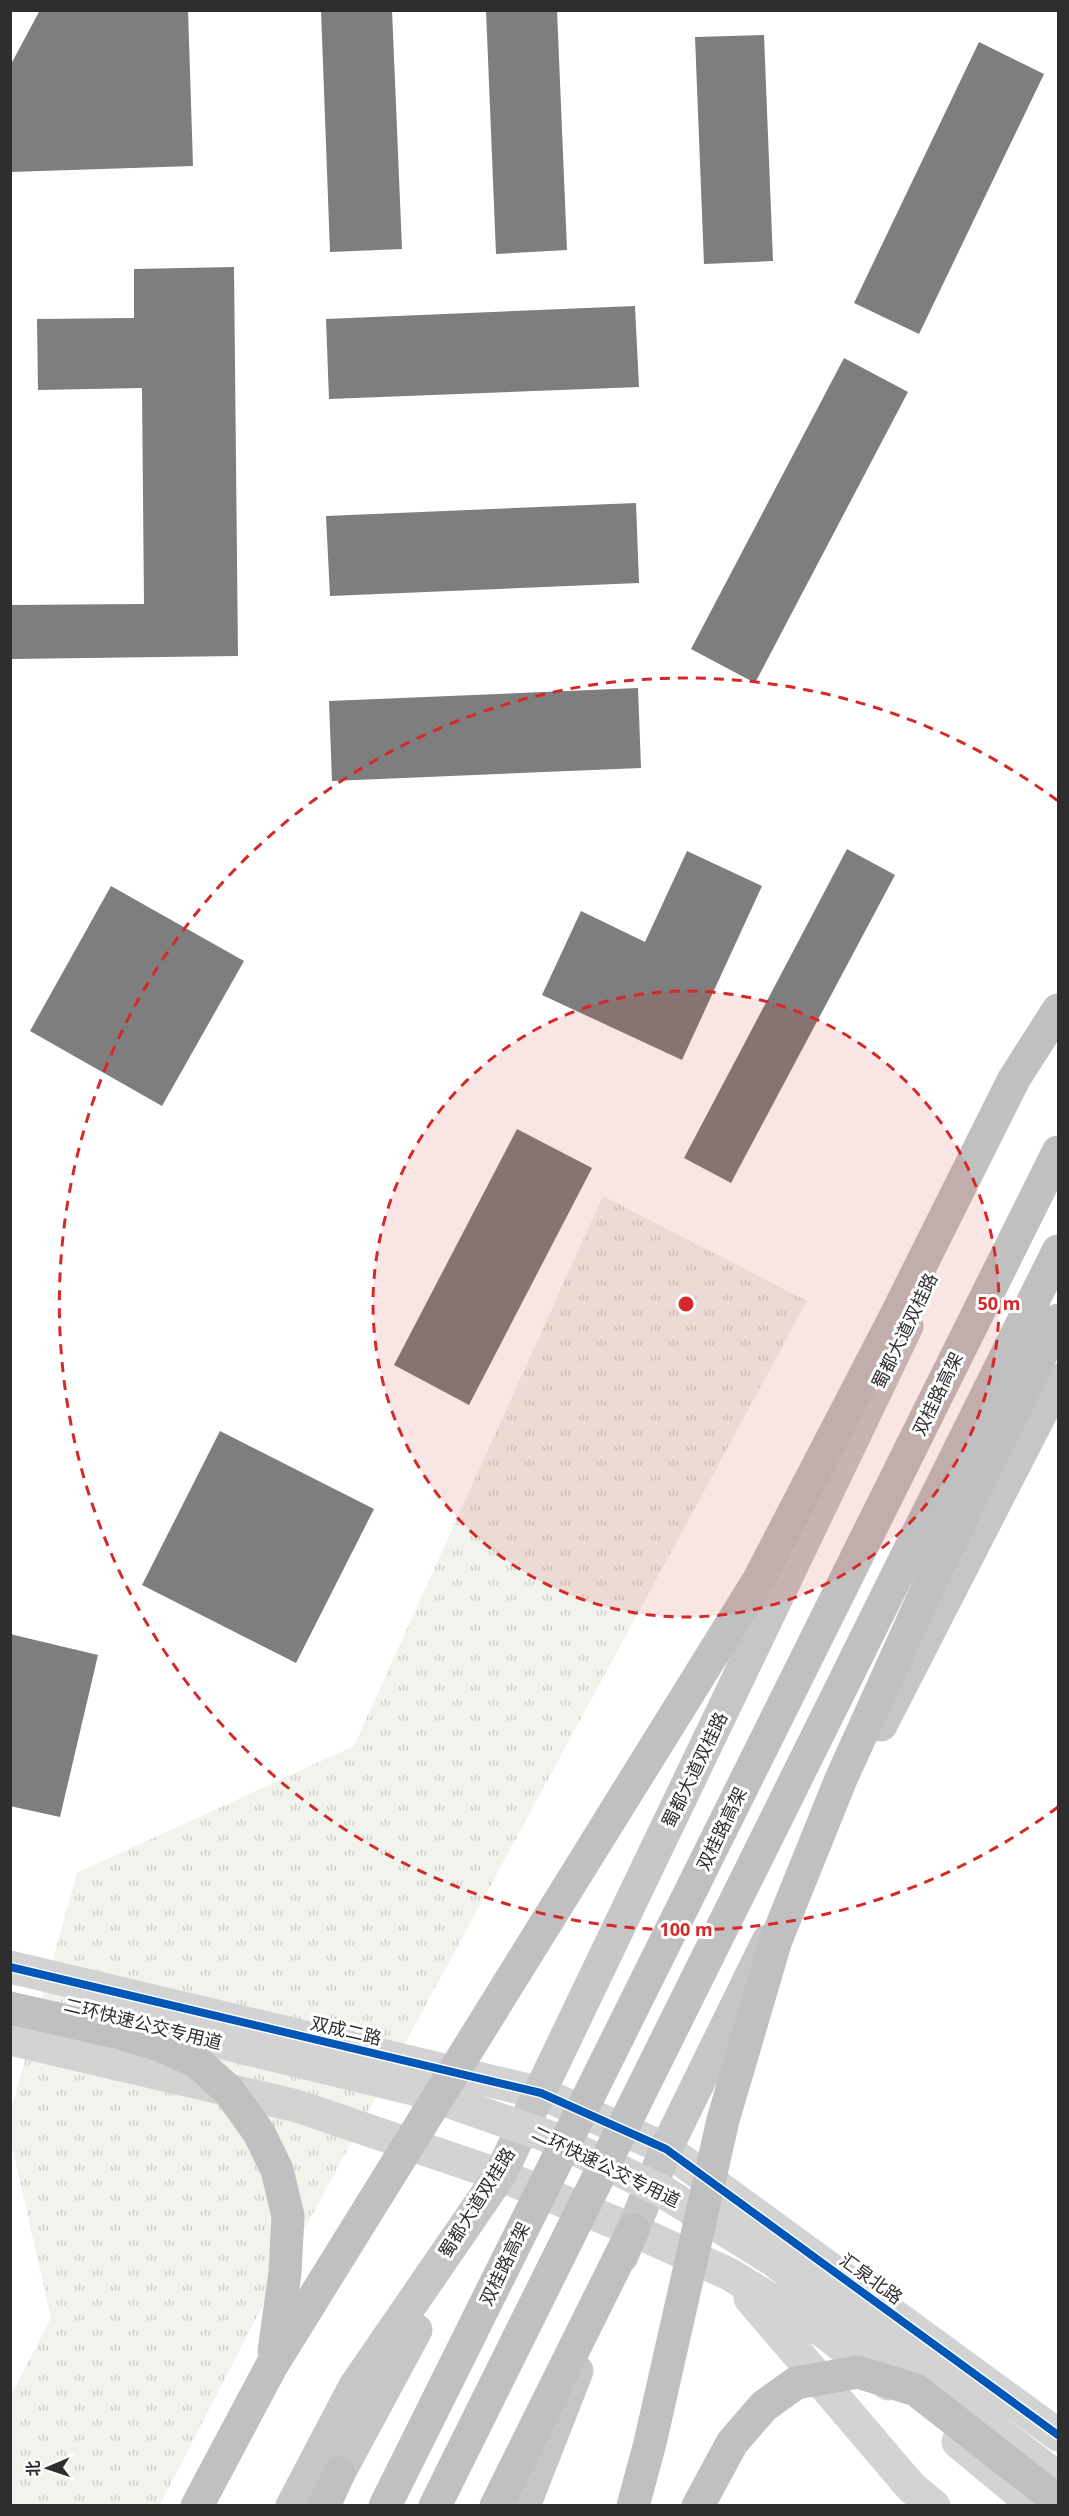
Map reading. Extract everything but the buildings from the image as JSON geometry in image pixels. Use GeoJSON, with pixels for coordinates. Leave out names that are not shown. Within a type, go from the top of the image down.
{"type":"FeatureCollection","features":[{"type":"Feature","properties":{"kind":"highway"},"geometry":{"type":"LineString","coordinates":[[197,2505],[272,2365],[758,1581],[893,1321],[1014,1079],[1059,1010]]}},
{"type":"Feature","properties":{"kind":"highway","name":"双桂路高架"},"geometry":{"type":"LineString","coordinates":[[385,2505],[1059,1152]]}},
{"type":"Feature","properties":{"kind":"highway"},"geometry":{"type":"LineString","coordinates":[[435,2505],[1059,1251]]}},
{"type":"Feature","properties":{"kind":"highway"},"geometry":{"type":"LineString","coordinates":[[633,2505],[650,2443],[723,2120],[776,1940],[841,1779],[913,1619],[1059,1320]]}},
{"type":"Feature","properties":{"kind":"highway"},"geometry":{"type":"LineString","coordinates":[[10,2008],[120,2033],[159,2045],[196,2062],[230,2091],[259,2133],[272,2161],[288,2216],[285,2273],[272,2365]]}},
{"type":"Feature","properties":{"kind":"highway"},"geometry":{"type":"LineString","coordinates":[[496,2505],[633,2230]]}},
{"type":"Feature","properties":{"kind":"highway"},"geometry":{"type":"LineString","coordinates":[[698,2505],[732,2443],[764,2406],[796,2383],[830,2375],[858,2372],[916,2390],[1059,2500]]}},
{"type":"Feature","properties":{"kind":"highway"},"geometry":{"type":"LineString","coordinates":[[324,2505],[339,2473]]}},
{"type":"Feature","properties":{"kind":"main road","name":"蜀都大道双桂路"},"geometry":{"type":"LineString","coordinates":[[292,2505],[355,2386],[500,2175],[1059,1010]]}},
{"type":"Feature","properties":{"kind":"main road"},"geometry":{"type":"LineString","coordinates":[[524,2505],[666,2149],[747,1981],[998,1502],[1059,1380]]}},
{"type":"Feature","properties":{"kind":"main road"},"geometry":{"type":"LineString","coordinates":[[339,2473],[500,2175]]}},
{"type":"Feature","properties":{"kind":"street","name":"双成二路"},"geometry":{"type":"LineString","coordinates":[[10,1967],[541,2093],[666,2149]]}},
{"type":"Feature","properties":{"kind":"street","name":"二环快速公交专用道"},"geometry":{"type":"LineString","coordinates":[[10,1992],[413,2089],[550,2137],[662,2191],[773,2260],[1059,2478]]}},
{"type":"Feature","properties":{"kind":"street"},"geometry":{"type":"LineString","coordinates":[[10,2039],[297,2106],[500,2175],[633,2230],[729,2274],[827,2334],[1035,2505]]}},
{"type":"Feature","properties":{"kind":"street","name":"汇泉北路"},"geometry":{"type":"LineString","coordinates":[[666,2149],[1059,2435]]}},
{"type":"Feature","properties":{"kind":"street"},"geometry":{"type":"LineString","coordinates":[[729,2274],[911,2487],[934,2505]]}},
{"type":"Feature","properties":{"kind":"green space"},"geometry":{"type":"Polygon","coordinates":[[[603,1196],[807,1301],[252,2326],[160,2505],[11,2505],[10,2397],[51,2318],[11,2142],[11,2110],[77,1873],[354,1746],[603,1196]]]}},
{"type":"Feature","properties":{"kind":"cycle path"},"geometry":{"type":"LineString","coordinates":[[10,1967],[541,2093],[666,2149],[1058,2435]]}}]}
